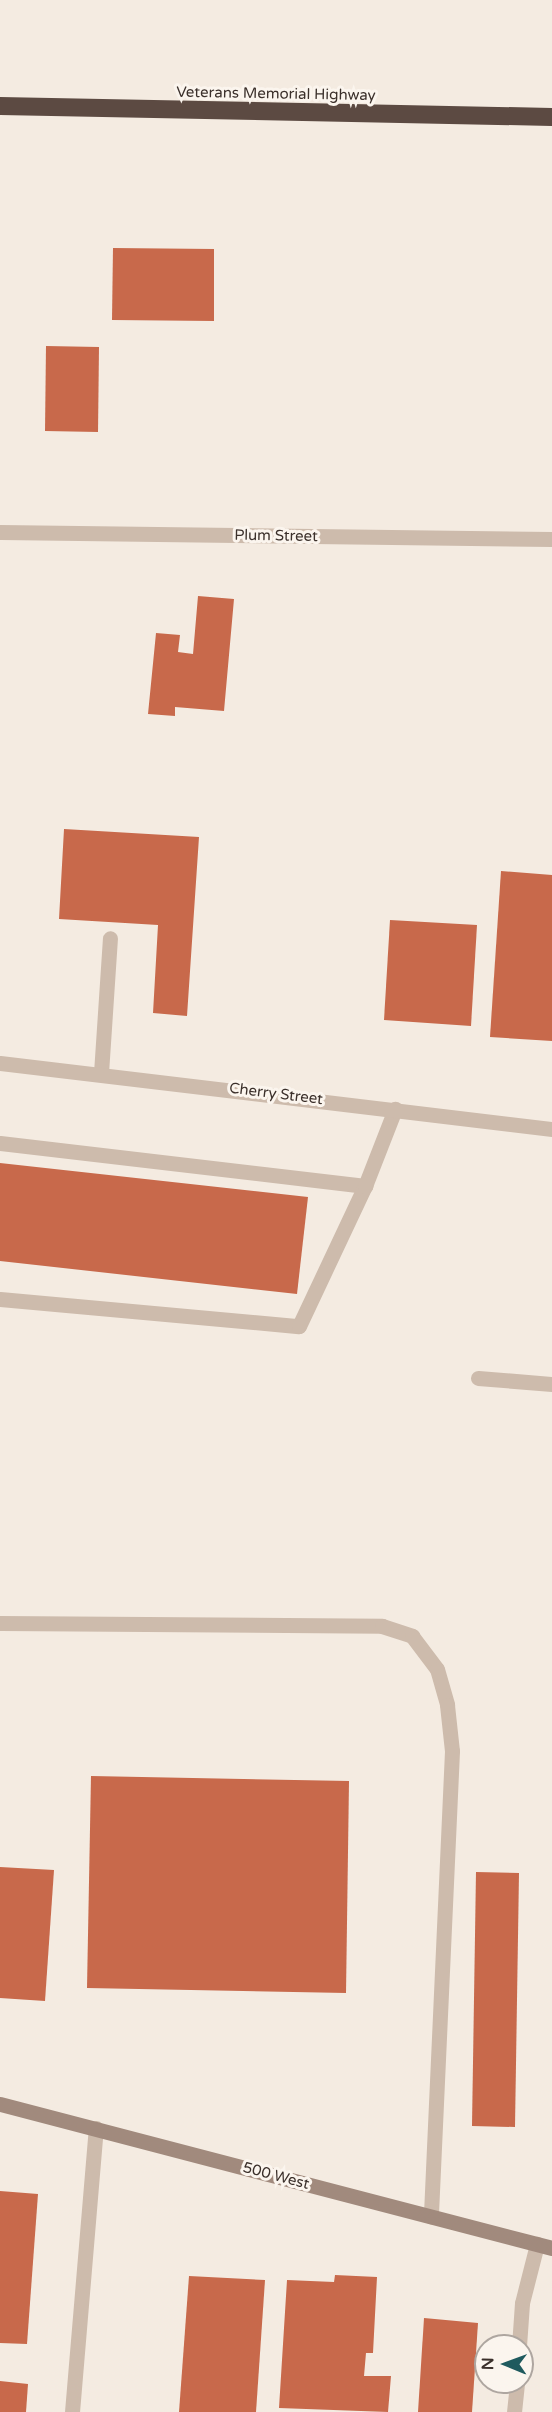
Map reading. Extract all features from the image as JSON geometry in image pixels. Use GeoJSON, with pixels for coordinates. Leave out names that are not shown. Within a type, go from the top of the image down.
{"type":"FeatureCollection","features":[{"type":"Feature","properties":{"kind":"highway","name":"Veterans Memorial Highway"},"geometry":{"type":"LineString","coordinates":[[0,106],[552,117]]}},
{"type":"Feature","properties":{"kind":"main road","name":"500 West"},"geometry":{"type":"LineString","coordinates":[[0,2104],[545,2246]]}},
{"type":"Feature","properties":{"kind":"street","name":"Plum Street"},"geometry":{"type":"LineString","coordinates":[[0,532],[552,539]]}},
{"type":"Feature","properties":{"kind":"street"},"geometry":{"type":"LineString","coordinates":[[101,1073],[110,938]]}},
{"type":"Feature","properties":{"kind":"street","name":"Cherry Street"},"geometry":{"type":"LineString","coordinates":[[0,1063],[395,1108],[552,1129]]}},
{"type":"Feature","properties":{"kind":"street"},"geometry":{"type":"LineString","coordinates":[[0,1299],[299,1326],[365,1186],[395,1108]]}},
{"type":"Feature","properties":{"kind":"street"},"geometry":{"type":"LineString","coordinates":[[0,1143],[365,1186]]}},
{"type":"Feature","properties":{"kind":"street"},"geometry":{"type":"LineString","coordinates":[[478,1378],[552,1384]]}},
{"type":"Feature","properties":{"kind":"street"},"geometry":{"type":"LineString","coordinates":[[0,1623],[382,1626],[412,1636],[437,1670],[447,1705],[452,1751],[431,2217]]}},
{"type":"Feature","properties":{"kind":"street"},"geometry":{"type":"LineString","coordinates":[[72,2412],[96,2128]]}},
{"type":"Feature","properties":{"kind":"street"},"geometry":{"type":"LineString","coordinates":[[520,2334],[522,2303],[545,2246]]}},
{"type":"Feature","properties":{"kind":"street"},"geometry":{"type":"LineString","coordinates":[[514,2412],[515,2394]]}},
{"type":"Feature","properties":{"kind":"building"},"geometry":{"type":"Polygon","coordinates":[[[113,248],[214,249],[214,321],[112,320],[113,248]]]}},
{"type":"Feature","properties":{"kind":"building"},"geometry":{"type":"Polygon","coordinates":[[[46,346],[99,347],[98,432],[45,431],[46,346]]]}},
{"type":"Feature","properties":{"kind":"building"},"geometry":{"type":"Polygon","coordinates":[[[198,596],[234,599],[224,711],[175,707],[175,716],[148,714],[156,633],[180,635],[178,652],[193,654],[198,596]]]}},
{"type":"Feature","properties":{"kind":"building"},"geometry":{"type":"Polygon","coordinates":[[[64,829],[199,837],[187,1016],[153,1013],[158,925],[59,919],[64,829]]]}},
{"type":"Feature","properties":{"kind":"building"},"geometry":{"type":"Polygon","coordinates":[[[501,871],[552,875],[552,1041],[490,1037],[501,871]]]}},
{"type":"Feature","properties":{"kind":"building"},"geometry":{"type":"Polygon","coordinates":[[[390,920],[477,925],[471,1026],[384,1020],[390,920]]]}},
{"type":"Feature","properties":{"kind":"building"},"geometry":{"type":"Polygon","coordinates":[[[0,1163],[308,1197],[297,1294],[0,1261],[0,1163]]]}},
{"type":"Feature","properties":{"kind":"building"},"geometry":{"type":"Polygon","coordinates":[[[91,1776],[349,1781],[346,1993],[87,1988],[91,1776]]]}},
{"type":"Feature","properties":{"kind":"building"},"geometry":{"type":"Polygon","coordinates":[[[0,1867],[54,1870],[45,2001],[0,1998],[0,1867]]]}},
{"type":"Feature","properties":{"kind":"building"},"geometry":{"type":"Polygon","coordinates":[[[476,1872],[519,1873],[515,2127],[472,2126],[476,1872]]]}},
{"type":"Feature","properties":{"kind":"building"},"geometry":{"type":"Polygon","coordinates":[[[0,2191],[38,2194],[27,2344],[0,2343],[0,2191]]]}},
{"type":"Feature","properties":{"kind":"building"},"geometry":{"type":"Polygon","coordinates":[[[335,2275],[377,2277],[373,2353],[366,2353],[364,2376],[391,2376],[388,2412],[279,2408],[287,2280],[334,2282],[335,2275]]]}},
{"type":"Feature","properties":{"kind":"building"},"geometry":{"type":"Polygon","coordinates":[[[189,2276],[265,2280],[256,2412],[179,2412],[189,2276]]]}},
{"type":"Feature","properties":{"kind":"building"},"geometry":{"type":"Polygon","coordinates":[[[424,2318],[478,2323],[477,2334],[474,2334],[472,2412],[418,2412],[424,2318]]]}},
{"type":"Feature","properties":{"kind":"building"},"geometry":{"type":"Polygon","coordinates":[[[0,2381],[28,2384],[26,2412],[0,2412],[0,2381]]]}}]}
